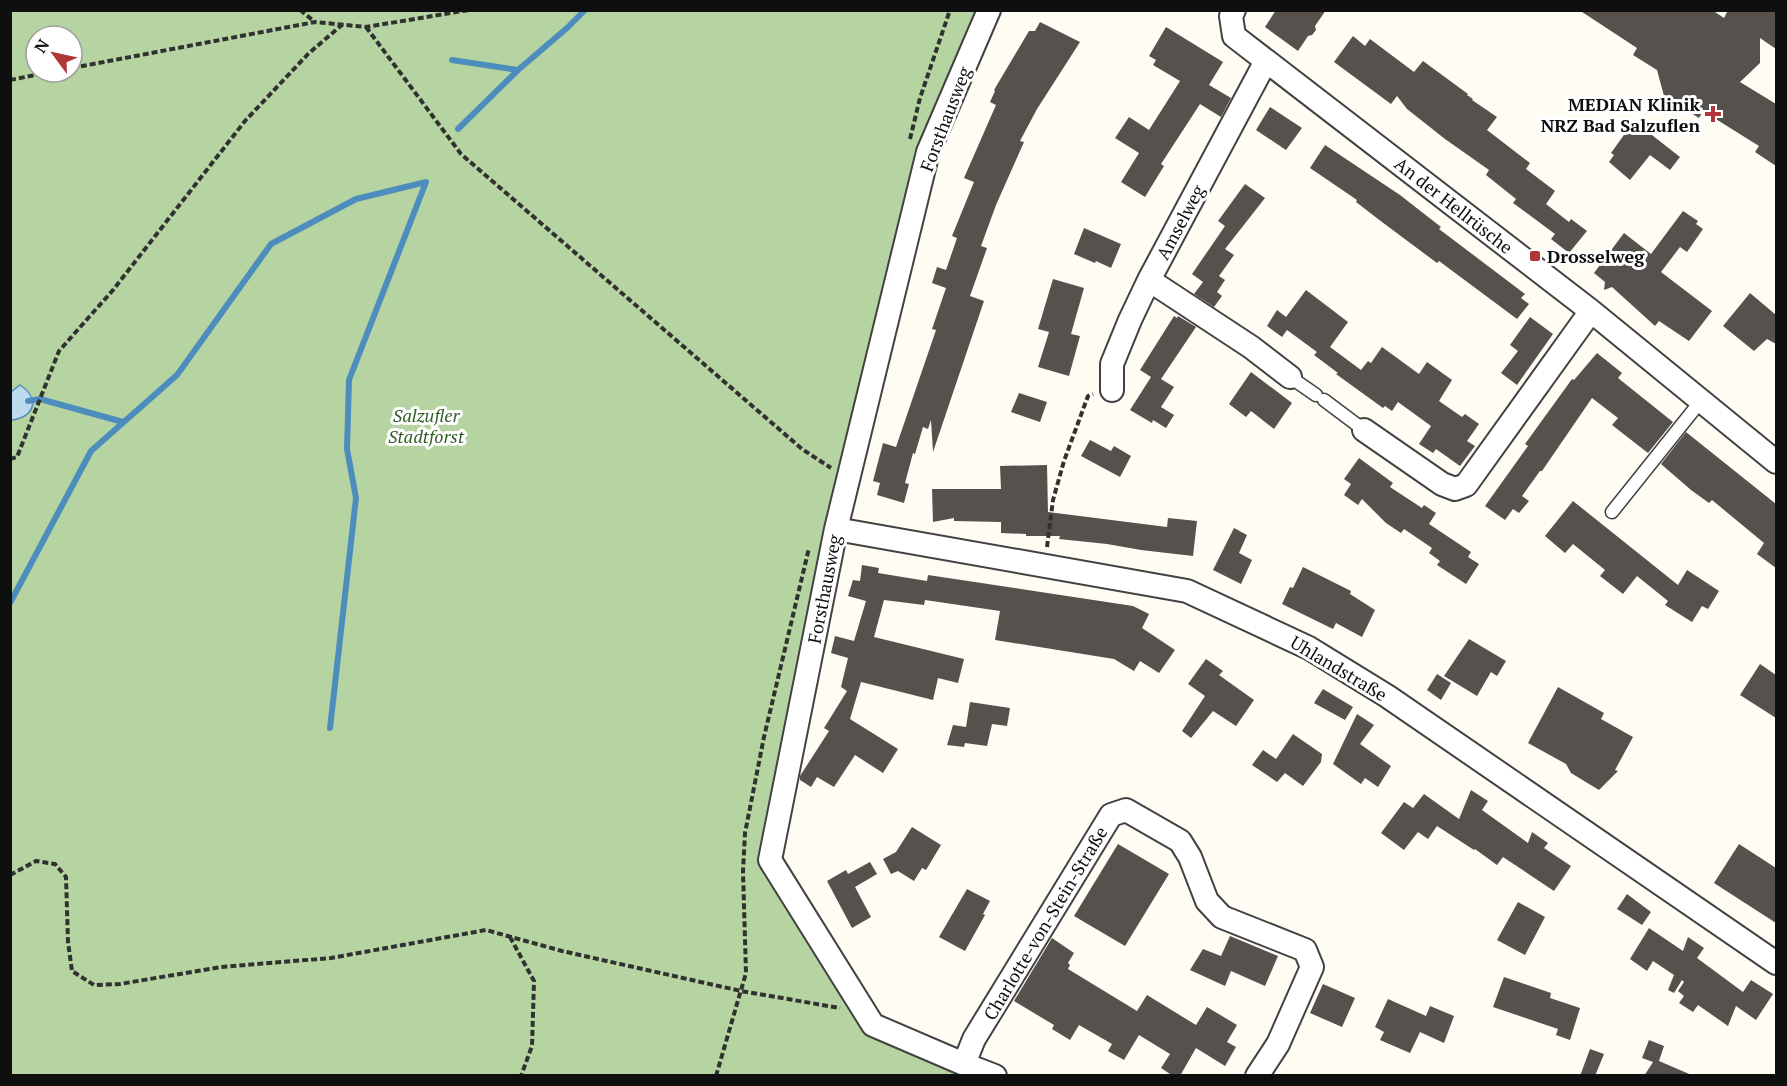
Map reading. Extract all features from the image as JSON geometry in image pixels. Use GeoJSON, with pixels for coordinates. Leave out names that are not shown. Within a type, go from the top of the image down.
{"type":"FeatureCollection","features":[{"type":"Feature","properties":{"kind":"street","name":"Forsthausweg"},"geometry":{"type":"LineString","coordinates":[[989,10],[928,152],[836,530],[770,860],[873,1025],[996,1076]]}},
{"type":"Feature","properties":{"kind":"street","name":"An der Hellrüsche"},"geometry":{"type":"LineString","coordinates":[[1234,10],[1231,16],[1234,36],[1591,311],[1776,462]]}},
{"type":"Feature","properties":{"kind":"street","name":"Amselweg"},"geometry":{"type":"LineString","coordinates":[[1112,390],[1112,364],[1149,280],[1266,61]]}},
{"type":"Feature","properties":{"kind":"street"},"geometry":{"type":"LineString","coordinates":[[1149,280],[1251,347],[1290,377]]}},
{"type":"Feature","properties":{"kind":"street"},"geometry":{"type":"LineString","coordinates":[[1364,430],[1442,484],[1455,489],[1466,485],[1591,311]]}},
{"type":"Feature","properties":{"kind":"street","name":"Uhlandstraße"},"geometry":{"type":"LineString","coordinates":[[836,530],[1187,591],[1309,648],[1387,696],[1776,963]]}},
{"type":"Feature","properties":{"kind":"street","name":"Charlotte-von-Stein-Straße"},"geometry":{"type":"LineString","coordinates":[[964,1064],[974,1039],[1111,815],[1126,810],[1180,841],[1191,857],[1207,902],[1222,917],[1305,950],[1312,967],[1278,1044],[1257,1076]]}},
{"type":"Feature","properties":{"kind":"lane"},"geometry":{"type":"LineString","coordinates":[[1290,377],[1364,430]]}},
{"type":"Feature","properties":{"kind":"lane"},"geometry":{"type":"LineString","coordinates":[[1612,512],[1700,402]]}},
{"type":"Feature","properties":{"kind":"path"},"geometry":{"type":"LineString","coordinates":[[300,10],[315,22]]}},
{"type":"Feature","properties":{"kind":"path"},"geometry":{"type":"LineString","coordinates":[[84,66],[315,22],[366,27],[469,10]]}},
{"type":"Feature","properties":{"kind":"path"},"geometry":{"type":"LineString","coordinates":[[10,459],[17,458],[59,351],[113,290],[245,121],[308,54],[343,24]]}},
{"type":"Feature","properties":{"kind":"path"},"geometry":{"type":"LineString","coordinates":[[366,27],[461,153],[802,449],[828,467],[849,474]]}},
{"type":"Feature","properties":{"kind":"path"},"geometry":{"type":"LineString","coordinates":[[1044,566],[1053,500],[1064,461],[1088,396],[1112,390]]}},
{"type":"Feature","properties":{"kind":"path"},"geometry":{"type":"LineString","coordinates":[[10,875],[36,861],[55,864],[66,877],[68,942],[72,971],[94,985],[120,984],[221,967],[331,958],[486,930],[562,951],[741,991],[864,1012]]}},
{"type":"Feature","properties":{"kind":"path"},"geometry":{"type":"LineString","coordinates":[[716,1076],[746,973],[743,872]]}},
{"type":"Feature","properties":{"kind":"path"},"geometry":{"type":"LineString","coordinates":[[510,937],[534,981],[532,1046],[521,1076]]}},
{"type":"Feature","properties":{"kind":"green space","name":"Salzufler Stadtforst"},"geometry":{"type":"Polygon","coordinates":[[[10,11],[980,11],[921,146],[763,860],[867,1027],[970,1075],[11,1075],[10,11]]]}},
{"type":"Feature","properties":{"kind":"water"},"geometry":{"type":"Polygon","coordinates":[[[20,385],[31,396],[32,407],[25,416],[11,420],[11,392],[20,385]]]}},
{"type":"Feature","properties":{"kind":"building"},"geometry":{"type":"Polygon","coordinates":[[[1276,10],[1326,10],[1315,26],[1316,30],[1308,36],[1298,51],[1265,27],[1276,10]]]}},
{"type":"Feature","properties":{"kind":"building"},"geometry":{"type":"Polygon","coordinates":[[[1579,10],[1712,10],[1724,18],[1728,10],[1776,10],[1776,49],[1760,38],[1760,63],[1740,82],[1776,104],[1776,166],[1755,152],[1759,146],[1703,111],[1699,118],[1664,96],[1657,70],[1633,55],[1637,48],[1579,10]]]}},
{"type":"Feature","properties":{"kind":"building"},"geometry":{"type":"Polygon","coordinates":[[[1040,22],[1080,42],[1037,109],[1020,141],[1024,142],[996,205],[981,246],[987,248],[970,296],[984,301],[933,452],[931,420],[928,429],[923,427],[915,454],[913,453],[905,483],[909,484],[904,503],[877,495],[880,483],[873,481],[883,443],[896,447],[936,330],[932,329],[946,288],[932,283],[937,267],[946,270],[957,238],[952,236],[974,182],[964,178],[996,105],[990,102],[994,90],[1029,31],[1035,31],[1040,22]]]}},
{"type":"Feature","properties":{"kind":"building"},"geometry":{"type":"Polygon","coordinates":[[[1166,27],[1223,62],[1209,85],[1231,98],[1221,117],[1200,104],[1161,164],[1164,166],[1145,197],[1121,182],[1139,153],[1115,138],[1129,117],[1149,130],[1180,81],[1153,65],[1156,60],[1149,56],[1166,27]]]}},
{"type":"Feature","properties":{"kind":"building"},"geometry":{"type":"Polygon","coordinates":[[[1353,36],[1365,46],[1370,39],[1414,72],[1423,61],[1497,117],[1487,130],[1530,163],[1526,169],[1555,191],[1546,204],[1569,222],[1571,219],[1587,231],[1569,253],[1551,239],[1555,234],[1513,203],[1516,199],[1486,175],[1489,170],[1407,109],[1397,96],[1391,104],[1334,62],[1353,36]]]}},
{"type":"Feature","properties":{"kind":"building"},"geometry":{"type":"Polygon","coordinates":[[[1270,107],[1302,128],[1286,150],[1256,130],[1270,107]]]}},
{"type":"Feature","properties":{"kind":"building"},"geometry":{"type":"Polygon","coordinates":[[[1634,121],[1680,157],[1670,170],[1650,155],[1630,180],[1609,162],[1614,155],[1611,153],[1634,121]]]}},
{"type":"Feature","properties":{"kind":"building"},"geometry":{"type":"Polygon","coordinates":[[[1325,145],[1400,195],[1441,227],[1439,229],[1525,294],[1521,298],[1529,304],[1517,319],[1439,261],[1437,263],[1356,202],[1357,200],[1310,168],[1325,145]]]}},
{"type":"Feature","properties":{"kind":"building"},"geometry":{"type":"Polygon","coordinates":[[[1245,184],[1265,198],[1225,249],[1234,255],[1219,276],[1225,280],[1217,292],[1222,296],[1214,307],[1194,294],[1203,282],[1192,274],[1225,226],[1218,221],[1245,184]]]}},
{"type":"Feature","properties":{"kind":"building"},"geometry":{"type":"Polygon","coordinates":[[[1683,211],[1698,221],[1696,224],[1703,229],[1687,252],[1680,247],[1661,272],[1712,311],[1689,341],[1659,321],[1655,326],[1612,287],[1604,290],[1605,282],[1594,273],[1624,233],[1651,254],[1683,211]]]}},
{"type":"Feature","properties":{"kind":"building"},"geometry":{"type":"Polygon","coordinates":[[[1084,228],[1121,244],[1111,268],[1074,254],[1084,228]]]}},
{"type":"Feature","properties":{"kind":"building"},"geometry":{"type":"Polygon","coordinates":[[[1053,279],[1084,288],[1071,334],[1080,336],[1069,376],[1038,367],[1049,332],[1038,329],[1053,279]]]}},
{"type":"Feature","properties":{"kind":"building"},"geometry":{"type":"Polygon","coordinates":[[[1306,290],[1348,322],[1330,347],[1361,370],[1368,361],[1371,363],[1382,347],[1419,374],[1427,362],[1452,380],[1439,401],[1462,417],[1465,414],[1479,424],[1467,441],[1475,446],[1460,466],[1436,449],[1433,453],[1419,444],[1431,426],[1398,402],[1392,411],[1385,406],[1383,408],[1336,374],[1338,373],[1314,355],[1317,352],[1287,330],[1282,337],[1267,326],[1277,310],[1286,317],[1306,290]]]}},
{"type":"Feature","properties":{"kind":"building"},"geometry":{"type":"Polygon","coordinates":[[[1750,293],[1776,315],[1776,344],[1767,339],[1754,351],[1723,326],[1750,293]]]}},
{"type":"Feature","properties":{"kind":"building"},"geometry":{"type":"Polygon","coordinates":[[[1174,316],[1196,327],[1161,379],[1174,387],[1161,407],[1174,415],[1166,428],[1130,410],[1151,377],[1140,370],[1174,316]]]}},
{"type":"Feature","properties":{"kind":"building"},"geometry":{"type":"Polygon","coordinates":[[[1530,317],[1553,334],[1517,385],[1501,373],[1518,351],[1510,345],[1530,317]]]}},
{"type":"Feature","properties":{"kind":"building"},"geometry":{"type":"Polygon","coordinates":[[[1597,353],[1622,373],[1618,378],[1673,422],[1648,453],[1612,425],[1618,418],[1592,398],[1522,496],[1529,501],[1519,513],[1513,509],[1505,520],[1485,506],[1528,446],[1525,444],[1572,379],[1574,380],[1597,353]]]}},
{"type":"Feature","properties":{"kind":"building"},"geometry":{"type":"Polygon","coordinates":[[[1251,372],[1292,403],[1274,429],[1251,411],[1246,417],[1229,404],[1251,372]]]}},
{"type":"Feature","properties":{"kind":"building"},"geometry":{"type":"Polygon","coordinates":[[[1019,393],[1047,402],[1040,422],[1011,412],[1019,393]]]}},
{"type":"Feature","properties":{"kind":"building"},"geometry":{"type":"Polygon","coordinates":[[[1686,432],[1776,504],[1776,568],[1757,554],[1764,543],[1712,500],[1709,503],[1661,464],[1686,432]]]}},
{"type":"Feature","properties":{"kind":"building"},"geometry":{"type":"Polygon","coordinates":[[[1090,440],[1111,451],[1114,446],[1131,456],[1120,477],[1081,456],[1090,440]]]}},
{"type":"Feature","properties":{"kind":"building"},"geometry":{"type":"Polygon","coordinates":[[[1359,458],[1393,483],[1390,487],[1422,508],[1424,505],[1436,513],[1429,524],[1471,552],[1468,557],[1479,564],[1466,584],[1437,565],[1440,561],[1429,553],[1432,548],[1404,529],[1401,533],[1386,523],[1362,499],[1358,505],[1344,495],[1351,484],[1344,479],[1359,458]]]}},
{"type":"Feature","properties":{"kind":"building"},"geometry":{"type":"Polygon","coordinates":[[[1047,465],[1048,512],[1167,527],[1168,518],[1197,521],[1193,556],[1059,539],[1060,536],[1001,533],[1001,522],[954,521],[954,518],[933,522],[932,489],[1001,489],[1000,466],[1047,465]]]}},
{"type":"Feature","properties":{"kind":"building"},"geometry":{"type":"Polygon","coordinates":[[[1573,501],[1678,585],[1687,570],[1719,591],[1708,609],[1702,606],[1692,622],[1665,605],[1668,601],[1637,576],[1623,594],[1600,576],[1605,570],[1573,544],[1565,553],[1545,536],[1573,501]]]}},
{"type":"Feature","properties":{"kind":"building"},"geometry":{"type":"Polygon","coordinates":[[[1234,528],[1247,535],[1239,553],[1252,560],[1241,584],[1213,570],[1234,528]]]}},
{"type":"Feature","properties":{"kind":"building"},"geometry":{"type":"Polygon","coordinates":[[[862,565],[879,568],[878,573],[927,581],[928,575],[1133,606],[1149,614],[1142,628],[1175,650],[1159,673],[1140,661],[1134,671],[1114,659],[995,640],[1000,611],[925,600],[924,605],[884,600],[874,637],[964,659],[958,683],[938,678],[933,700],[861,682],[850,719],[898,749],[883,773],[855,755],[834,787],[817,777],[811,787],[800,780],[800,776],[829,731],[824,728],[847,691],[841,687],[848,658],[831,653],[835,636],[854,641],[866,601],[848,596],[853,580],[860,581],[862,565]]]}},
{"type":"Feature","properties":{"kind":"building"},"geometry":{"type":"Polygon","coordinates":[[[1303,567],[1351,591],[1350,594],[1375,610],[1362,637],[1336,623],[1333,629],[1282,604],[1303,567]]]}},
{"type":"Feature","properties":{"kind":"building"},"geometry":{"type":"Polygon","coordinates":[[[1469,639],[1506,661],[1497,676],[1491,672],[1477,696],[1444,676],[1469,639]]]}},
{"type":"Feature","properties":{"kind":"building"},"geometry":{"type":"Polygon","coordinates":[[[1206,659],[1223,671],[1219,675],[1254,700],[1236,726],[1213,711],[1191,738],[1182,731],[1205,696],[1188,684],[1206,659]]]}},
{"type":"Feature","properties":{"kind":"building"},"geometry":{"type":"Polygon","coordinates":[[[1760,664],[1776,675],[1776,718],[1740,695],[1760,664]]]}},
{"type":"Feature","properties":{"kind":"building"},"geometry":{"type":"Polygon","coordinates":[[[1437,674],[1451,683],[1441,700],[1427,690],[1437,674]]]}},
{"type":"Feature","properties":{"kind":"building"},"geometry":{"type":"Polygon","coordinates":[[[1558,687],[1604,713],[1601,719],[1633,737],[1615,770],[1618,771],[1599,790],[1571,773],[1566,764],[1528,743],[1558,687]]]}},
{"type":"Feature","properties":{"kind":"building"},"geometry":{"type":"Polygon","coordinates":[[[1323,689],[1353,707],[1345,720],[1314,703],[1323,689]]]}},
{"type":"Feature","properties":{"kind":"building"},"geometry":{"type":"Polygon","coordinates":[[[970,702],[1010,708],[1007,726],[992,724],[987,746],[965,743],[964,747],[947,745],[953,725],[966,727],[970,702]]]}},
{"type":"Feature","properties":{"kind":"building"},"geometry":{"type":"Polygon","coordinates":[[[1357,714],[1374,725],[1360,744],[1391,766],[1378,787],[1365,778],[1361,784],[1333,764],[1357,714]]]}},
{"type":"Feature","properties":{"kind":"building"},"geometry":{"type":"Polygon","coordinates":[[[1293,734],[1322,754],[1321,762],[1303,786],[1285,773],[1277,782],[1252,765],[1263,750],[1276,759],[1293,734]]]}},
{"type":"Feature","properties":{"kind":"building"},"geometry":{"type":"Polygon","coordinates":[[[1471,790],[1488,801],[1482,810],[1528,843],[1532,832],[1548,843],[1544,848],[1571,866],[1554,891],[1503,857],[1497,865],[1437,826],[1428,839],[1418,832],[1404,850],[1381,833],[1404,802],[1413,808],[1424,794],[1459,819],[1471,790]]]}},
{"type":"Feature","properties":{"kind":"building"},"geometry":{"type":"Polygon","coordinates":[[[912,827],[941,845],[926,870],[922,868],[914,881],[898,871],[891,874],[883,859],[896,852],[912,827]]]}},
{"type":"Feature","properties":{"kind":"building"},"geometry":{"type":"Polygon","coordinates":[[[1118,844],[1169,874],[1125,946],[1074,916],[1118,844]]]}},
{"type":"Feature","properties":{"kind":"building"},"geometry":{"type":"Polygon","coordinates":[[[1739,844],[1776,868],[1776,923],[1714,883],[1739,844]]]}},
{"type":"Feature","properties":{"kind":"building"},"geometry":{"type":"Polygon","coordinates":[[[870,862],[877,874],[855,887],[871,917],[852,928],[827,881],[846,870],[848,874],[870,862]]]}},
{"type":"Feature","properties":{"kind":"building"},"geometry":{"type":"Polygon","coordinates":[[[967,889],[990,901],[965,951],[939,937],[967,889]]]}},
{"type":"Feature","properties":{"kind":"building"},"geometry":{"type":"Polygon","coordinates":[[[1627,894],[1651,912],[1642,925],[1617,909],[1627,894]]]}},
{"type":"Feature","properties":{"kind":"building"},"geometry":{"type":"Polygon","coordinates":[[[1518,902],[1545,917],[1525,955],[1497,940],[1518,902]]]}},
{"type":"Feature","properties":{"kind":"building"},"geometry":{"type":"Polygon","coordinates":[[[1649,928],[1683,951],[1688,937],[1704,948],[1697,958],[1743,992],[1751,980],[1773,994],[1756,1020],[1736,1006],[1728,1026],[1698,1005],[1693,1012],[1679,1003],[1684,996],[1678,991],[1684,982],[1682,980],[1674,993],[1668,990],[1674,975],[1653,961],[1647,971],[1630,959],[1649,928]]]}},
{"type":"Feature","properties":{"kind":"building"},"geometry":{"type":"Polygon","coordinates":[[[1230,936],[1278,956],[1265,986],[1231,971],[1225,986],[1190,970],[1203,949],[1221,956],[1230,936]]]}},
{"type":"Feature","properties":{"kind":"building"},"geometry":{"type":"Polygon","coordinates":[[[1052,938],[1074,953],[1068,963],[1070,965],[1068,969],[1137,1011],[1147,995],[1196,1025],[1207,1007],[1237,1025],[1227,1042],[1236,1047],[1225,1066],[1196,1048],[1180,1076],[1173,1076],[1161,1068],[1170,1054],[1139,1035],[1124,1060],[1108,1051],[1112,1044],[1079,1025],[1070,1040],[1052,1029],[1054,1025],[1014,1001],[1052,938]]]}},
{"type":"Feature","properties":{"kind":"building"},"geometry":{"type":"Polygon","coordinates":[[[1504,977],[1551,993],[1550,998],[1580,1008],[1570,1040],[1556,1035],[1558,1029],[1493,1007],[1504,977]]]}},
{"type":"Feature","properties":{"kind":"building"},"geometry":{"type":"Polygon","coordinates":[[[1323,984],[1355,998],[1342,1027],[1310,1013],[1323,984]]]}},
{"type":"Feature","properties":{"kind":"building"},"geometry":{"type":"Polygon","coordinates":[[[1388,999],[1426,1016],[1430,1006],[1454,1016],[1444,1043],[1420,1032],[1410,1053],[1380,1040],[1384,1032],[1375,1027],[1388,999]]]}},
{"type":"Feature","properties":{"kind":"building"},"geometry":{"type":"Polygon","coordinates":[[[1649,1040],[1664,1046],[1659,1061],[1694,1076],[1644,1076],[1653,1062],[1642,1058],[1649,1040]]]}},
{"type":"Feature","properties":{"kind":"building"},"geometry":{"type":"Polygon","coordinates":[[[1590,1049],[1604,1054],[1595,1076],[1580,1076],[1590,1049]]]}},
{"type":"Feature","properties":{"kind":"waterway"},"geometry":{"type":"LineString","coordinates":[[458,129],[518,70],[585,10]]}},
{"type":"Feature","properties":{"kind":"waterway"},"geometry":{"type":"LineString","coordinates":[[452,60],[518,70]]}},
{"type":"Feature","properties":{"kind":"waterway"},"geometry":{"type":"LineString","coordinates":[[10,603],[91,451],[177,375],[271,244],[356,199],[426,182]]}},
{"type":"Feature","properties":{"kind":"waterway"},"geometry":{"type":"LineString","coordinates":[[330,728],[356,498],[347,449],[349,380],[426,182]]}},
{"type":"Feature","properties":{"kind":"waterway"},"geometry":{"type":"LineString","coordinates":[[28,401],[40,399],[123,422]]}},
{"type":"Feature","properties":{"kind":"place","name":"MEDIAN Klinik NRZ Bad Salzuflen"},"geometry":{"type":"Point","coordinates":[1713,114]}},
{"type":"Feature","properties":{"kind":"place","name":"Drosselweg"},"geometry":{"type":"Point","coordinates":[1535,256]}}]}
